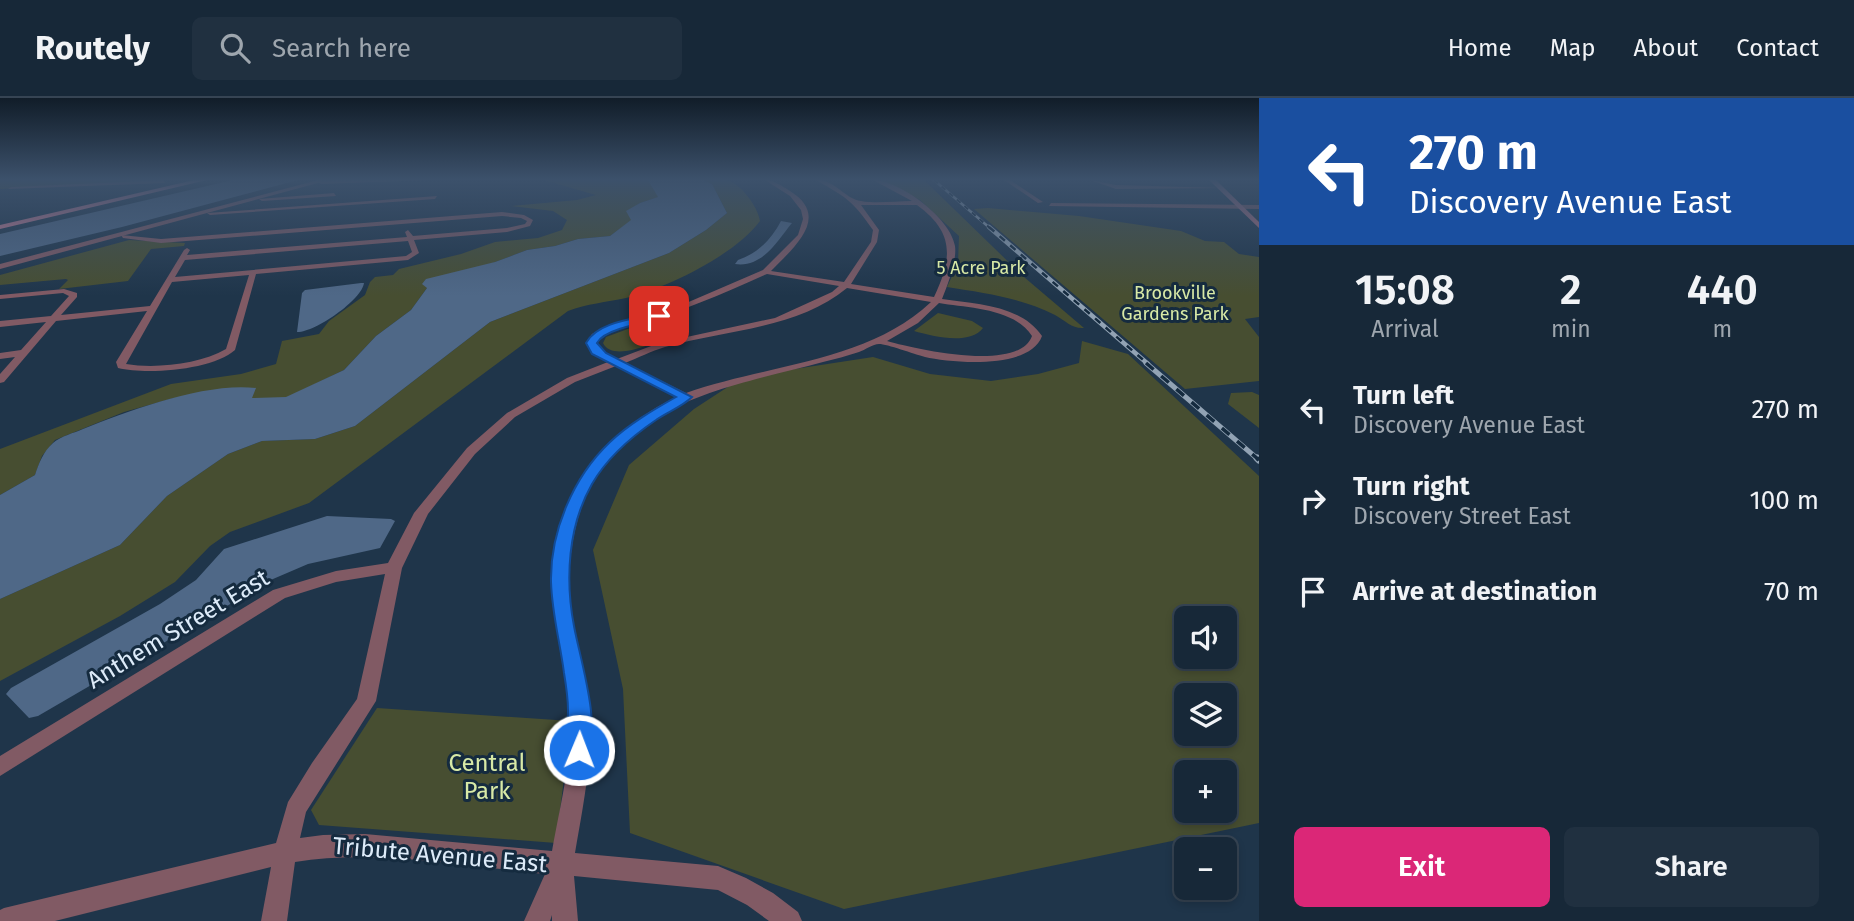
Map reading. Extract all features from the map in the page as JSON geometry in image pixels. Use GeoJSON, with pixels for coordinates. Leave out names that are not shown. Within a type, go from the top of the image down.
{"type":"FeatureCollection","features":[{"type":"Feature","properties":{"kind":"main road"},"geometry":{"type":"LineString","coordinates":[[0,227],[37,218]]}},
{"type":"Feature","properties":{"kind":"street"},"geometry":{"type":"LineString","coordinates":[[0,267],[190,218]]}},
{"type":"Feature","properties":{"kind":"street"},"geometry":{"type":"LineString","coordinates":[[123,236],[153,241],[192,239],[400,218]]}},
{"type":"Feature","properties":{"kind":"street"},"geometry":{"type":"LineString","coordinates":[[170,280],[411,257],[416,253],[404,218]]}},
{"type":"Feature","properties":{"kind":"street"},"geometry":{"type":"LineString","coordinates":[[182,258],[515,229],[528,225],[529,219],[526,218]]}},
{"type":"Feature","properties":{"kind":"street"},"geometry":{"type":"LineString","coordinates":[[685,397],[596,352],[591,343],[593,339],[606,330],[673,312],[766,272],[801,236],[806,218]]}},
{"type":"Feature","properties":{"kind":"street"},"geometry":{"type":"LineString","coordinates":[[274,921],[285,852],[296,809],[319,769],[366,701],[394,568],[421,513],[471,451],[511,415],[571,380],[662,345],[778,320],[807,309],[846,285],[877,237],[869,218]]}},
{"type":"Feature","properties":{"kind":"street"},"geometry":{"type":"LineString","coordinates":[[537,921],[561,865],[576,778],[580,730],[560,581],[562,546],[585,484],[602,459],[631,431],[685,397],[743,377],[834,357],[878,341],[922,314],[937,300],[953,253],[953,243],[944,226],[935,218]]}},
{"type":"Feature","properties":{"kind":"street"},"geometry":{"type":"LineString","coordinates":[[192,239],[121,362],[122,366],[139,369],[211,360],[225,354],[230,350],[253,273]]}},
{"type":"Feature","properties":{"kind":"street"},"geometry":{"type":"LineString","coordinates":[[766,272],[1007,314],[1034,330],[1036,340],[1026,350],[1014,354],[970,359],[926,355],[878,341]]}},
{"type":"Feature","properties":{"kind":"street"},"geometry":{"type":"LineString","coordinates":[[0,297],[69,291],[74,295],[0,380]]}},
{"type":"Feature","properties":{"kind":"street"},"geometry":{"type":"LineString","coordinates":[[0,324],[152,308]]}},
{"type":"Feature","properties":{"kind":"street"},"geometry":{"type":"LineString","coordinates":[[0,356],[23,353]]}},
{"type":"Feature","properties":{"kind":"street","name":"Anthem Street East"},"geometry":{"type":"LineString","coordinates":[[0,767],[279,594],[323,578],[350,572],[394,568]]}},
{"type":"Feature","properties":{"kind":"street","name":"Tribute Avenue East"},"geometry":{"type":"LineString","coordinates":[[4,921],[285,852],[323,846],[365,845],[718,878],[742,887],[764,900],[789,921]]}},
{"type":"Feature","properties":{"kind":"street"},"geometry":{"type":"LineString","coordinates":[[561,865],[565,921]]}},
{"type":"Feature","properties":{"kind":"green space"},"geometry":{"type":"Polygon","coordinates":[[[565,218],[632,220],[610,236],[578,239],[527,250],[427,288],[411,310],[376,336],[344,370],[286,398],[174,398],[124,412],[55,440],[42,456],[35,475],[0,495],[0,449],[171,384],[241,374],[276,364],[282,341],[319,334],[329,321],[365,295],[375,277],[393,275],[399,269],[461,254],[495,242],[538,238],[562,230],[567,220],[565,218]]]}},
{"type":"Feature","properties":{"kind":"green space"},"geometry":{"type":"Polygon","coordinates":[[[720,218],[759,218],[760,221],[749,234],[717,258],[661,287],[568,311],[309,503],[230,532],[210,546],[175,582],[120,616],[0,681],[0,599],[120,545],[167,496],[228,454],[262,441],[315,439],[355,426],[490,322],[669,253],[720,218]]]}},
{"type":"Feature","properties":{"kind":"green space","name":"5 Acre Park"},"geometry":{"type":"Polygon","coordinates":[[[940,218],[964,218],[1024,277],[1084,328],[1072,326],[1055,315],[1016,300],[947,287],[958,263],[959,236],[940,218]]]}},
{"type":"Feature","properties":{"kind":"green space","name":"Brookville Gardens Park"},"geometry":{"type":"Polygon","coordinates":[[[985,218],[1095,218],[1181,231],[1205,241],[1224,242],[1239,254],[1259,257],[1259,317],[1245,319],[1259,337],[1259,381],[1185,389],[985,218]]]}},
{"type":"Feature","properties":{"kind":"green space"},"geometry":{"type":"Polygon","coordinates":[[[129,240],[185,243],[184,246],[151,249],[128,281],[59,289],[68,280],[0,285],[0,275],[129,240]]]}},
{"type":"Feature","properties":{"kind":"green space"},"geometry":{"type":"Polygon","coordinates":[[[938,313],[972,321],[983,328],[977,334],[960,338],[914,331],[938,313]]]}},
{"type":"Feature","properties":{"kind":"green space"},"geometry":{"type":"Polygon","coordinates":[[[644,323],[671,337],[624,351],[608,349],[603,343],[606,337],[644,323]]]}},
{"type":"Feature","properties":{"kind":"green space"},"geometry":{"type":"Polygon","coordinates":[[[1082,341],[1128,354],[1259,476],[1259,823],[1191,837],[1174,837],[1174,841],[844,909],[630,833],[623,689],[593,550],[629,465],[694,409],[743,377],[873,357],[930,374],[991,381],[1038,374],[1079,363],[1082,341]]]}},
{"type":"Feature","properties":{"kind":"green space"},"geometry":{"type":"Polygon","coordinates":[[[1252,392],[1259,395],[1259,428],[1228,404],[1231,393],[1252,392]]]}},
{"type":"Feature","properties":{"kind":"green space","name":"Central Park"},"geometry":{"type":"Polygon","coordinates":[[[377,708],[571,721],[556,843],[319,825],[311,810],[377,708]]]}},
{"type":"Feature","properties":{"kind":"water"},"geometry":{"type":"Polygon","coordinates":[[[67,218],[154,218],[0,256],[0,234],[67,218]]]}},
{"type":"Feature","properties":{"kind":"water"},"geometry":{"type":"Polygon","coordinates":[[[720,218],[669,253],[490,322],[355,426],[315,439],[262,441],[228,454],[167,496],[120,545],[0,599],[0,495],[35,475],[44,454],[56,441],[123,414],[192,393],[236,387],[256,388],[252,398],[286,397],[344,370],[376,336],[411,310],[427,288],[422,284],[426,279],[495,262],[527,250],[578,239],[610,236],[631,220],[720,218]]]}},
{"type":"Feature","properties":{"kind":"water"},"geometry":{"type":"Polygon","coordinates":[[[781,221],[792,223],[768,252],[754,262],[735,264],[763,245],[781,221]]]}},
{"type":"Feature","properties":{"kind":"water"},"geometry":{"type":"Polygon","coordinates":[[[364,283],[355,298],[336,314],[314,327],[297,332],[302,293],[305,290],[364,283]]]}},
{"type":"Feature","properties":{"kind":"water"},"geometry":{"type":"Polygon","coordinates":[[[327,516],[395,521],[380,548],[308,564],[273,579],[38,716],[29,718],[6,694],[11,688],[160,604],[196,580],[224,549],[327,516]]]}},
{"type":"Feature","properties":{"kind":"railway"},"geometry":{"type":"LineString","coordinates":[[979,218],[991,229]]}},
{"type":"Feature","properties":{"kind":"railway"},"geometry":{"type":"LineString","coordinates":[[989,227],[1148,364]]}},
{"type":"Feature","properties":{"kind":"railway"},"geometry":{"type":"LineString","coordinates":[[1146,363],[1259,460],[1257,458]]}},
{"type":"Feature","properties":{"kind":"route"},"geometry":{"type":"LineString","coordinates":[[579,750],[579,709],[564,624],[560,581],[562,546],[585,484],[602,459],[631,431],[685,397],[602,356],[591,343],[595,336],[606,330],[659,316]]}}]}
